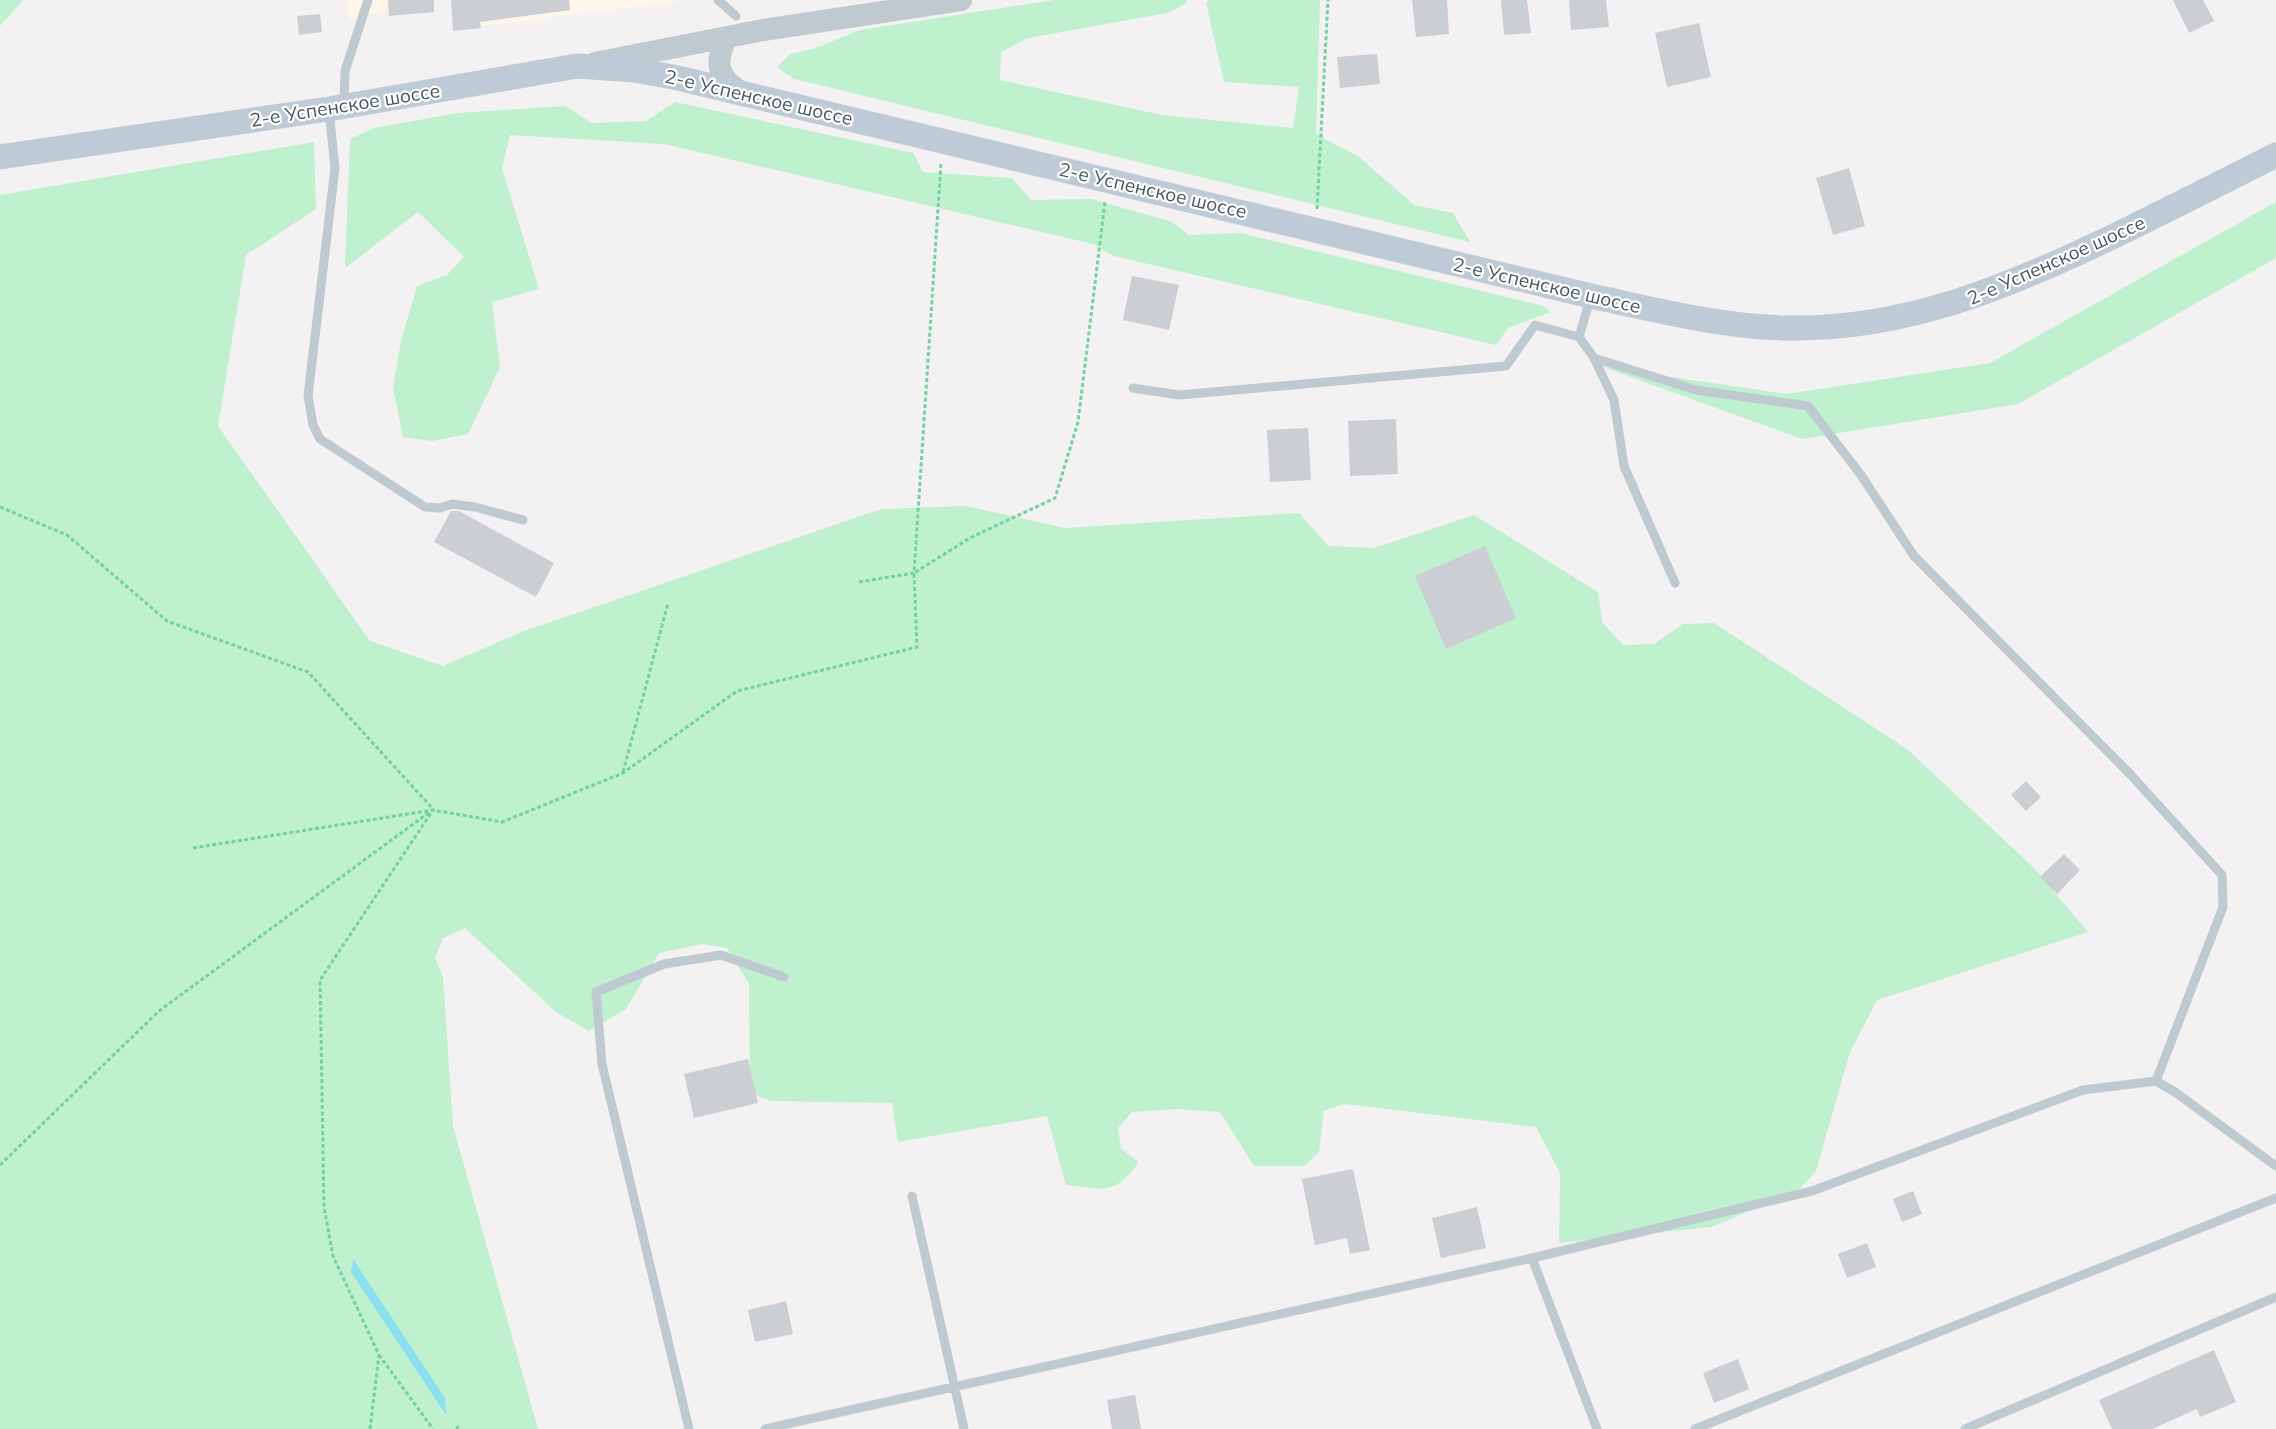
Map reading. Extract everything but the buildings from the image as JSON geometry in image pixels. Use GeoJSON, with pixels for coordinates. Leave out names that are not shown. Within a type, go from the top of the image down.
{"type":"FeatureCollection","features":[{"type":"Feature","properties":{"kind":"main road","name":"2-е Успенское шоссе"},"geometry":{"type":"LineString","coordinates":[[0,157],[336,108],[577,66],[645,72],[942,140],[1591,296],[1708,321],[1763,327],[1845,326],[1911,315],[1976,296],[2055,264],[2276,155]]}},
{"type":"Feature","properties":{"kind":"street"},"geometry":{"type":"LineString","coordinates":[[577,66],[727,37],[961,0]]}},
{"type":"Feature","properties":{"kind":"street"},"geometry":{"type":"LineString","coordinates":[[727,37],[719,58],[720,71],[733,88],[745,94]]}},
{"type":"Feature","properties":{"kind":"lane"},"geometry":{"type":"LineString","coordinates":[[368,0],[345,71],[336,108],[335,168],[308,396],[313,425],[320,439],[425,507],[440,508],[452,504],[475,507],[523,520]]}},
{"type":"Feature","properties":{"kind":"lane"},"geometry":{"type":"LineString","coordinates":[[718,0],[736,16]]}},
{"type":"Feature","properties":{"kind":"lane"},"geometry":{"type":"LineString","coordinates":[[1578,337],[1591,296]]}},
{"type":"Feature","properties":{"kind":"lane"},"geometry":{"type":"LineString","coordinates":[[1133,388],[1179,395],[1506,366],[1535,326],[1578,337],[1594,358],[1614,400],[1624,466],[1675,583]]}},
{"type":"Feature","properties":{"kind":"lane"},"geometry":{"type":"LineString","coordinates":[[1594,358],[1696,390],[1808,406],[1861,475],[1914,556],[2130,774],[2222,875],[2223,907],[2156,1081]]}},
{"type":"Feature","properties":{"kind":"lane"},"geometry":{"type":"LineString","coordinates":[[689,1429],[602,1064],[596,992],[664,964],[721,955],[784,977]]}},
{"type":"Feature","properties":{"kind":"lane"},"geometry":{"type":"LineString","coordinates":[[765,1429],[1532,1258],[1812,1191],[2083,1090],[2156,1081],[2175,1092],[2276,1166]]}},
{"type":"Feature","properties":{"kind":"lane"},"geometry":{"type":"LineString","coordinates":[[912,1196],[964,1429]]}},
{"type":"Feature","properties":{"kind":"lane"},"geometry":{"type":"LineString","coordinates":[[1696,1429],[2276,1198]]}},
{"type":"Feature","properties":{"kind":"lane"},"geometry":{"type":"LineString","coordinates":[[1532,1258],[1597,1429]]}},
{"type":"Feature","properties":{"kind":"lane"},"geometry":{"type":"LineString","coordinates":[[1965,1429],[2276,1297]]}},
{"type":"Feature","properties":{"kind":"path"},"geometry":{"type":"LineString","coordinates":[[1316,230],[1328,0]]}},
{"type":"Feature","properties":{"kind":"path"},"geometry":{"type":"LineString","coordinates":[[194,848],[433,810],[502,822],[623,773],[737,691],[917,647],[914,572],[942,140]]}},
{"type":"Feature","properties":{"kind":"path"},"geometry":{"type":"LineString","coordinates":[[859,582],[914,572],[970,538],[1055,498],[1078,422],[1108,180]]}},
{"type":"Feature","properties":{"kind":"path"},"geometry":{"type":"LineString","coordinates":[[0,507],[67,534],[166,620],[308,672],[433,810]]}},
{"type":"Feature","properties":{"kind":"path"},"geometry":{"type":"LineString","coordinates":[[623,773],[668,603]]}},
{"type":"Feature","properties":{"kind":"path"},"geometry":{"type":"LineString","coordinates":[[0,1165],[159,1011],[433,810]]}},
{"type":"Feature","properties":{"kind":"path"},"geometry":{"type":"LineString","coordinates":[[433,810],[320,980],[324,1207],[333,1256],[379,1355],[433,1429]]}},
{"type":"Feature","properties":{"kind":"path"},"geometry":{"type":"LineString","coordinates":[[370,1429],[379,1355]]}},
{"type":"Feature","properties":{"kind":"shaded area"},"geometry":{"type":"Polygon","coordinates":[[[348,0],[419,0],[349,20],[348,0]]]}},
{"type":"Feature","properties":{"kind":"shaded area"},"geometry":{"type":"Polygon","coordinates":[[[479,0],[688,0],[482,26],[479,0]]]}},
{"type":"Feature","properties":{"kind":"green space"},"geometry":{"type":"Polygon","coordinates":[[[0,0],[23,0],[0,26],[0,0]]]}},
{"type":"Feature","properties":{"kind":"green space"},"geometry":{"type":"Polygon","coordinates":[[[1054,0],[1187,0],[1187,3],[1167,13],[1028,38],[1001,52],[1000,80],[1162,115],[1293,128],[1299,87],[1224,82],[1206,3],[1210,0],[1320,0],[1316,134],[1359,157],[1414,205],[1453,213],[1470,242],[794,79],[777,67],[790,54],[816,48],[860,30],[1054,0]]]}},
{"type":"Feature","properties":{"kind":"green space"},"geometry":{"type":"Polygon","coordinates":[[[675,102],[913,153],[923,172],[1012,178],[1031,200],[1091,199],[1170,221],[1189,235],[1240,233],[1544,306],[1550,312],[1508,328],[1496,345],[1114,256],[1093,244],[664,144],[510,135],[502,168],[539,289],[492,302],[500,367],[468,434],[432,441],[403,437],[393,388],[401,341],[417,286],[447,275],[464,257],[418,212],[345,268],[350,139],[374,128],[458,113],[565,106],[592,123],[646,121],[675,102]]]}},
{"type":"Feature","properties":{"kind":"green space"},"geometry":{"type":"Polygon","coordinates":[[[314,142],[316,209],[246,255],[218,426],[370,641],[443,666],[524,631],[881,509],[966,506],[1065,528],[1299,513],[1328,546],[1374,548],[1474,515],[1598,592],[1602,622],[1623,645],[1654,644],[1683,624],[1714,623],[1907,749],[2034,868],[2088,932],[1877,1000],[1850,1052],[1816,1171],[1801,1188],[1712,1227],[1559,1243],[1560,1173],[1536,1127],[1344,1104],[1324,1111],[1319,1152],[1304,1166],[1254,1166],[1220,1112],[1177,1109],[1132,1112],[1118,1128],[1121,1149],[1139,1162],[1130,1173],[1123,1180],[1108,1188],[1066,1185],[1047,1116],[898,1142],[892,1103],[771,1101],[750,1093],[749,984],[727,948],[702,944],[659,953],[626,1009],[589,1031],[556,1012],[465,928],[443,938],[435,957],[443,977],[453,1126],[538,1429],[0,1429],[0,195],[314,142]]]}},
{"type":"Feature","properties":{"kind":"green space"},"geometry":{"type":"Polygon","coordinates":[[[2276,202],[2276,258],[2018,404],[1802,439],[1603,367],[1787,394],[1990,363],[2276,202]]]}},
{"type":"Feature","properties":{"kind":"water"},"geometry":{"type":"Polygon","coordinates":[[[353,1259],[445,1398],[446,1415],[351,1272],[353,1259]]]}}]}
